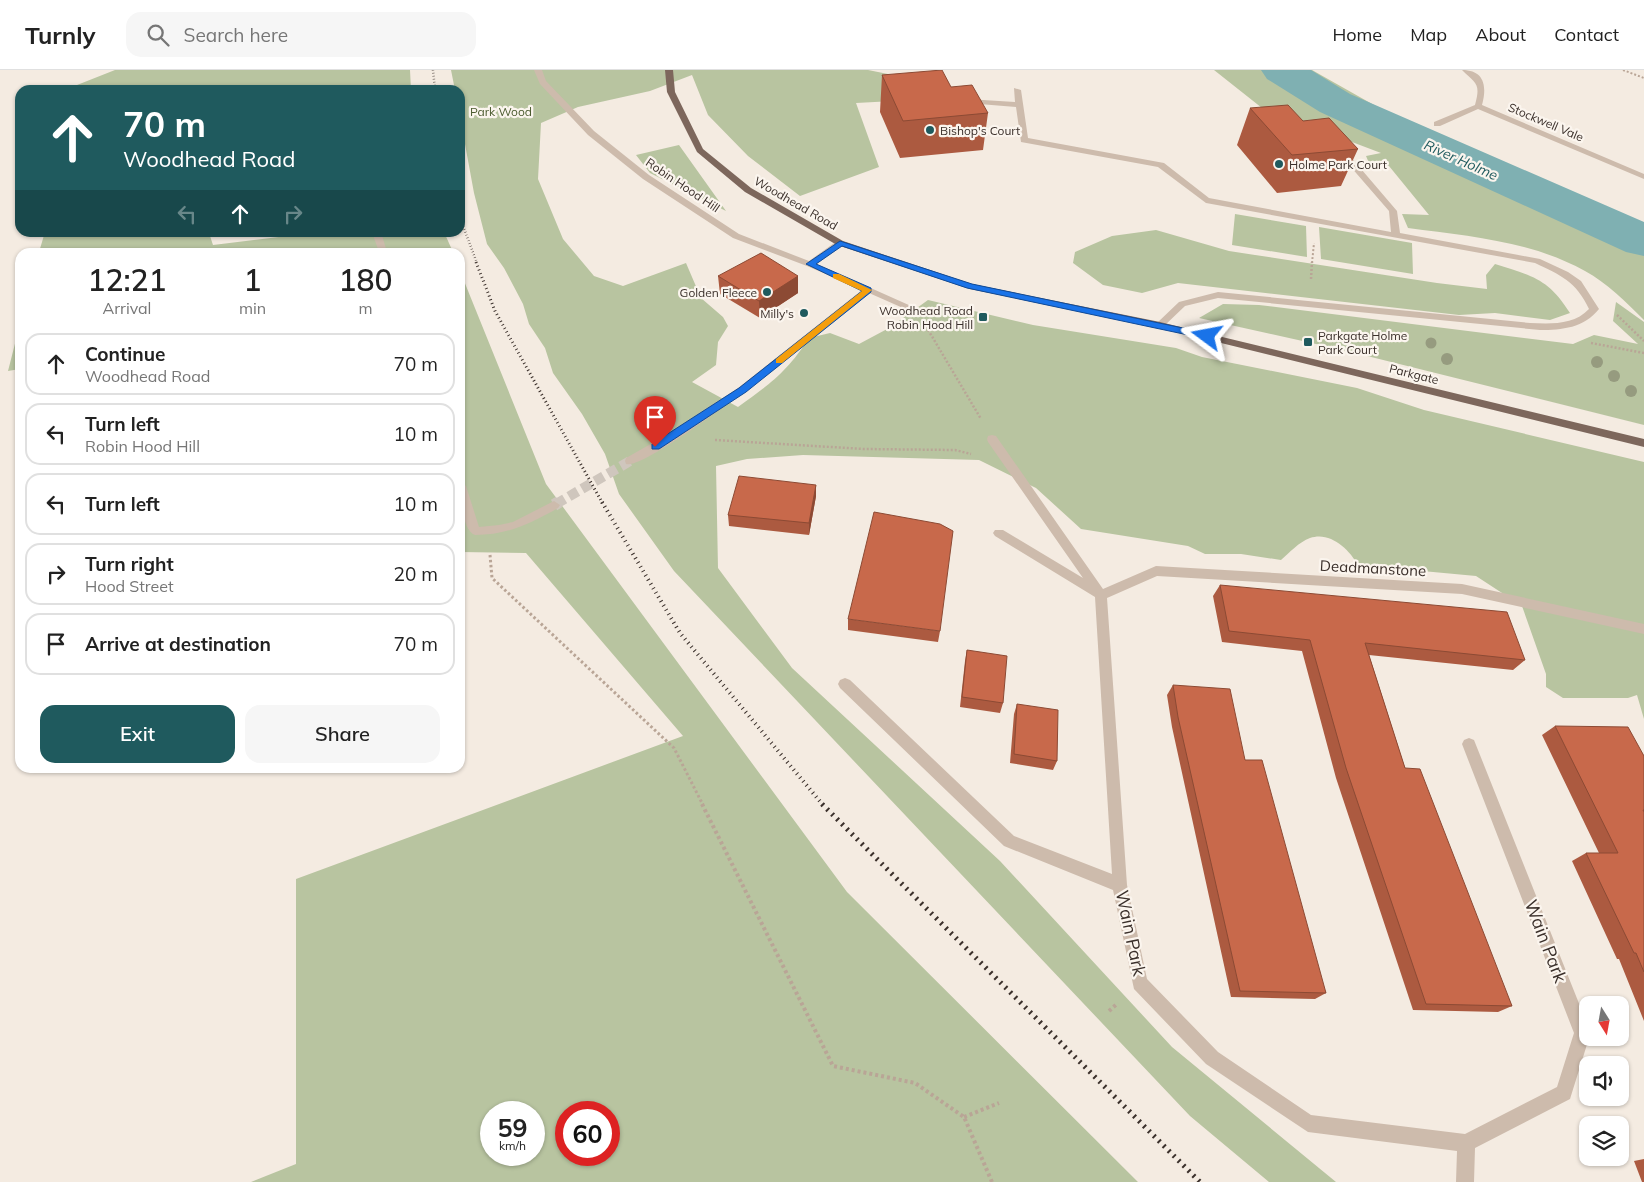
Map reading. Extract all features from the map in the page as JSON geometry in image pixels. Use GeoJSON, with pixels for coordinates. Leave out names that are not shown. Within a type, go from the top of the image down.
{"type":"FeatureCollection","features":[{"type":"Feature","properties":{"kind":"main road","name":"Woodhead Road"},"geometry":{"type":"LineString","coordinates":[[669,70],[671,92],[700,150],[748,190],[840,243],[886,260]]}},
{"type":"Feature","properties":{"kind":"main road","name":"Parkgate"},"geometry":{"type":"LineString","coordinates":[[886,260],[970,286],[1160,325],[1644,443]]}},
{"type":"Feature","properties":{"kind":"street","name":"Robin Hood Hill"},"geometry":{"type":"LineString","coordinates":[[538,70],[543,82],[592,133],[646,177],[736,236],[810,264],[906,306]]}},
{"type":"Feature","properties":{"kind":"street"},"geometry":{"type":"LineString","coordinates":[[1437,124],[1478,106],[1482,92],[1480,81],[1466,70]]}},
{"type":"Feature","properties":{"kind":"street"},"geometry":{"type":"LineString","coordinates":[[1017,90],[1024,140],[1161,165],[1206,200],[1537,261],[1572,277],[1587,292],[1594,309],[1589,317],[1563,326],[1520,326],[1218,295],[1182,304],[1160,325]]}},
{"type":"Feature","properties":{"kind":"street"},"geometry":{"type":"LineString","coordinates":[[963,100],[1019,105]]}},
{"type":"Feature","properties":{"kind":"street","name":"Stockwell Vale"},"geometry":{"type":"LineString","coordinates":[[1478,106],[1644,177]]}},
{"type":"Feature","properties":{"kind":"street"},"geometry":{"type":"LineString","coordinates":[[1345,145],[1336,146],[1393,211],[1396,234]]}},
{"type":"Feature","properties":{"kind":"street"},"geometry":{"type":"LineString","coordinates":[[810,264],[840,243]]}},
{"type":"Feature","properties":{"kind":"street"},"geometry":{"type":"LineString","coordinates":[[630,461],[668,440],[742,390],[868,290]]}},
{"type":"Feature","properties":{"kind":"street"},"geometry":{"type":"LineString","coordinates":[[992,439],[1101,595]]}},
{"type":"Feature","properties":{"kind":"street"},"geometry":{"type":"LineString","coordinates":[[465,501],[475,531],[497,532],[515,527],[554,505]]}},
{"type":"Feature","properties":{"kind":"street"},"geometry":{"type":"LineString","coordinates":[[999,533],[1101,595]]}},
{"type":"Feature","properties":{"kind":"street","name":"Deadmanstone"},"geometry":{"type":"LineString","coordinates":[[1101,595],[1156,571],[1462,589],[1644,629]]}},
{"type":"Feature","properties":{"kind":"street","name":"Wain Park"},"geometry":{"type":"LineString","coordinates":[[1101,595],[1120,885],[1140,983],[1212,1058],[1308,1123],[1466,1142],[1564,1093],[1582,1033],[1469,744]]}},
{"type":"Feature","properties":{"kind":"street"},"geometry":{"type":"LineString","coordinates":[[845,684],[1009,841],[1120,885]]}},
{"type":"Feature","properties":{"kind":"street"},"geometry":{"type":"LineString","coordinates":[[1465,1182],[1466,1142]]}},
{"type":"Feature","properties":{"kind":"path"},"geometry":{"type":"LineString","coordinates":[[1623,70],[1644,78]]}},
{"type":"Feature","properties":{"kind":"path"},"geometry":{"type":"LineString","coordinates":[[906,306],[921,319],[992,439]]}},
{"type":"Feature","properties":{"kind":"path"},"geometry":{"type":"LineString","coordinates":[[1563,326],[1584,342],[1644,353]]}},
{"type":"Feature","properties":{"kind":"path"},"geometry":{"type":"LineString","coordinates":[[668,440],[864,449],[955,450],[1008,462]]}},
{"type":"Feature","properties":{"kind":"path"},"geometry":{"type":"LineString","coordinates":[[492,578],[674,748],[833,1066],[915,1083],[964,1117],[992,1182]]}},
{"type":"Feature","properties":{"kind":"path"},"geometry":{"type":"LineString","coordinates":[[964,1117],[999,1103]]}},
{"type":"Feature","properties":{"kind":"green space"},"geometry":{"type":"Polygon","coordinates":[[[115,70],[410,70],[411,85],[77,85],[115,70]]]}},
{"type":"Feature","properties":{"kind":"green space","name":"Park Wood"},"geometry":{"type":"Polygon","coordinates":[[[451,70],[868,70],[928,82],[931,99],[856,103],[879,167],[800,196],[748,156],[708,115],[692,75],[650,91],[578,107],[541,123],[538,179],[563,239],[594,276],[623,286],[686,263],[701,298],[723,317],[728,326],[718,342],[716,365],[692,382],[738,407],[777,377],[793,360],[809,338],[830,333],[859,344],[889,328],[928,300],[1033,325],[1176,348],[1202,357],[1357,388],[1424,410],[1644,462],[1644,719],[1637,695],[1628,698],[1563,698],[1546,687],[1546,674],[1522,606],[1476,576],[1358,565],[1350,553],[1338,543],[1332,539],[1317,536],[1306,540],[1294,548],[1281,560],[1241,554],[1205,554],[1188,546],[1081,529],[1036,488],[979,460],[803,455],[747,459],[716,466],[718,568],[792,668],[1000,861],[1172,1047],[1336,1182],[1269,1182],[1190,1116],[674,571],[619,494],[605,454],[582,414],[553,373],[545,348],[529,324],[523,304],[504,268],[487,244],[474,193],[465,144],[465,85],[454,85],[451,70]]]}},
{"type":"Feature","properties":{"kind":"green space"},"geometry":{"type":"Polygon","coordinates":[[[1214,70],[1312,70],[1404,122],[1644,227],[1644,320],[1601,281],[1564,261],[1521,246],[1499,241],[1408,228],[1402,214],[1429,215],[1389,166],[1369,163],[1366,156],[1381,153],[1262,108],[1214,70]]]}},
{"type":"Feature","properties":{"kind":"green space"},"geometry":{"type":"Polygon","coordinates":[[[679,145],[726,211],[650,173],[636,155],[679,145]]]}},
{"type":"Feature","properties":{"kind":"green space"},"geometry":{"type":"Polygon","coordinates":[[[1235,214],[1306,226],[1307,257],[1232,245],[1235,214]]]}},
{"type":"Feature","properties":{"kind":"green space"},"geometry":{"type":"Polygon","coordinates":[[[1319,227],[1412,243],[1413,274],[1321,259],[1319,227]]]}},
{"type":"Feature","properties":{"kind":"green space"},"geometry":{"type":"Polygon","coordinates":[[[1156,230],[1229,251],[1487,289],[1486,275],[1495,264],[1529,276],[1546,285],[1562,301],[1570,313],[1550,320],[1495,313],[1459,315],[1178,283],[1142,293],[1103,285],[1073,263],[1075,252],[1112,236],[1156,230]]]}},
{"type":"Feature","properties":{"kind":"green space"},"geometry":{"type":"Polygon","coordinates":[[[44,237],[210,237],[213,245],[279,237],[446,237],[451,248],[40,248],[44,237]]]}},
{"type":"Feature","properties":{"kind":"green space"},"geometry":{"type":"Polygon","coordinates":[[[465,283],[546,484],[847,892],[1138,1182],[251,1182],[296,1164],[296,879],[683,736],[526,553],[465,552],[465,283]]]}},
{"type":"Feature","properties":{"kind":"green space"},"geometry":{"type":"Polygon","coordinates":[[[1616,302],[1644,322],[1644,425],[1343,350],[1199,318],[1223,304],[1259,305],[1573,344],[1594,335],[1638,344],[1613,321],[1616,302]]]}},
{"type":"Feature","properties":{"kind":"green space"},"geometry":{"type":"Polygon","coordinates":[[[15,344],[15,370],[8,371],[15,344]]]}},
{"type":"Feature","properties":{"kind":"building"},"geometry":{"type":"Polygon","coordinates":[[[942,70],[951,87],[972,85],[988,113],[903,121],[882,75],[942,70]]]}},
{"type":"Feature","properties":{"kind":"building"},"geometry":{"type":"Polygon","coordinates":[[[1288,105],[1303,121],[1329,118],[1358,149],[1292,155],[1250,108],[1288,105]]]}},
{"type":"Feature","properties":{"kind":"building"},"geometry":{"type":"Polygon","coordinates":[[[761,253],[798,276],[759,301],[718,276],[761,253]]]}},
{"type":"Feature","properties":{"kind":"building"},"geometry":{"type":"Polygon","coordinates":[[[739,476],[816,485],[809,523],[728,515],[739,476]]]}},
{"type":"Feature","properties":{"kind":"building"},"geometry":{"type":"Polygon","coordinates":[[[874,512],[940,524],[953,531],[940,631],[848,619],[874,512]]]}},
{"type":"Feature","properties":{"kind":"building"},"geometry":{"type":"Polygon","coordinates":[[[1220,585],[1507,612],[1525,660],[1365,643],[1405,768],[1420,769],[1512,1006],[1426,1004],[1346,768],[1310,640],[1229,631],[1220,585]]]}},
{"type":"Feature","properties":{"kind":"building"},"geometry":{"type":"Polygon","coordinates":[[[967,650],[1007,656],[1003,703],[962,697],[967,650]]]}},
{"type":"Feature","properties":{"kind":"building"},"geometry":{"type":"Polygon","coordinates":[[[1173,685],[1230,689],[1245,760],[1262,760],[1326,993],[1240,991],[1178,717],[1173,685]]]}},
{"type":"Feature","properties":{"kind":"building"},"geometry":{"type":"Polygon","coordinates":[[[1017,704],[1058,710],[1057,761],[1014,754],[1017,704]]]}},
{"type":"Feature","properties":{"kind":"building"},"geometry":{"type":"Polygon","coordinates":[[[1555,726],[1628,727],[1644,756],[1644,972],[1586,853],[1618,853],[1555,726]]]}},
{"type":"Feature","properties":{"kind":"waterway","name":"River Holme"},"geometry":{"type":"LineString","coordinates":[[1282,70],[1335,103],[1644,241]]}},
{"type":"Feature","properties":{"kind":"tunnel"},"geometry":{"type":"LineString","coordinates":[[556,504],[630,461]]}},
{"type":"Feature","properties":{"kind":"tunnel"},"geometry":{"type":"LineString","coordinates":[[554,505],[559,502]]}},
{"type":"Feature","properties":{"kind":"railway"},"geometry":{"type":"LineString","coordinates":[[433,70],[434,85]]}},
{"type":"Feature","properties":{"kind":"railway"},"geometry":{"type":"LineString","coordinates":[[465,231],[477,263]]}},
{"type":"Feature","properties":{"kind":"railway"},"geometry":{"type":"LineString","coordinates":[[476,262],[495,311],[603,504]]}},
{"type":"Feature","properties":{"kind":"railway"},"geometry":{"type":"LineString","coordinates":[[602,502],[680,633],[823,805]]}},
{"type":"Feature","properties":{"kind":"railway"},"geometry":{"type":"LineString","coordinates":[[823,805],[1200,1182]]}},
{"type":"Feature","properties":{"kind":"slow traffic"},"geometry":{"type":"LineString","coordinates":[[779,361],[868,290],[836,276]]}},
{"type":"Feature","properties":{"kind":"place","name":"Bishop's Court"},"geometry":{"type":"Point","coordinates":[930,130]}},
{"type":"Feature","properties":{"kind":"place","name":"Holme Park Court"},"geometry":{"type":"Point","coordinates":[1279,164]}},
{"type":"Feature","properties":{"kind":"place","name":"Golden Fleece"},"geometry":{"type":"Point","coordinates":[767,292]}},
{"type":"Feature","properties":{"kind":"place","name":"Milly's"},"geometry":{"type":"Point","coordinates":[804,313]}},
{"type":"Feature","properties":{"kind":"place","name":"Woodhead Road Robin Hood Hill"},"geometry":{"type":"Point","coordinates":[983,317]}},
{"type":"Feature","properties":{"kind":"place","name":"Parkgate Holme Park Court"},"geometry":{"type":"Point","coordinates":[1308,342]}},
{"type":"Feature","properties":{"kind":"route"},"geometry":{"type":"LineString","coordinates":[[655,447],[742,390],[868,290],[810,264],[840,243],[886,260],[970,286],[1207,336]]}}]}
